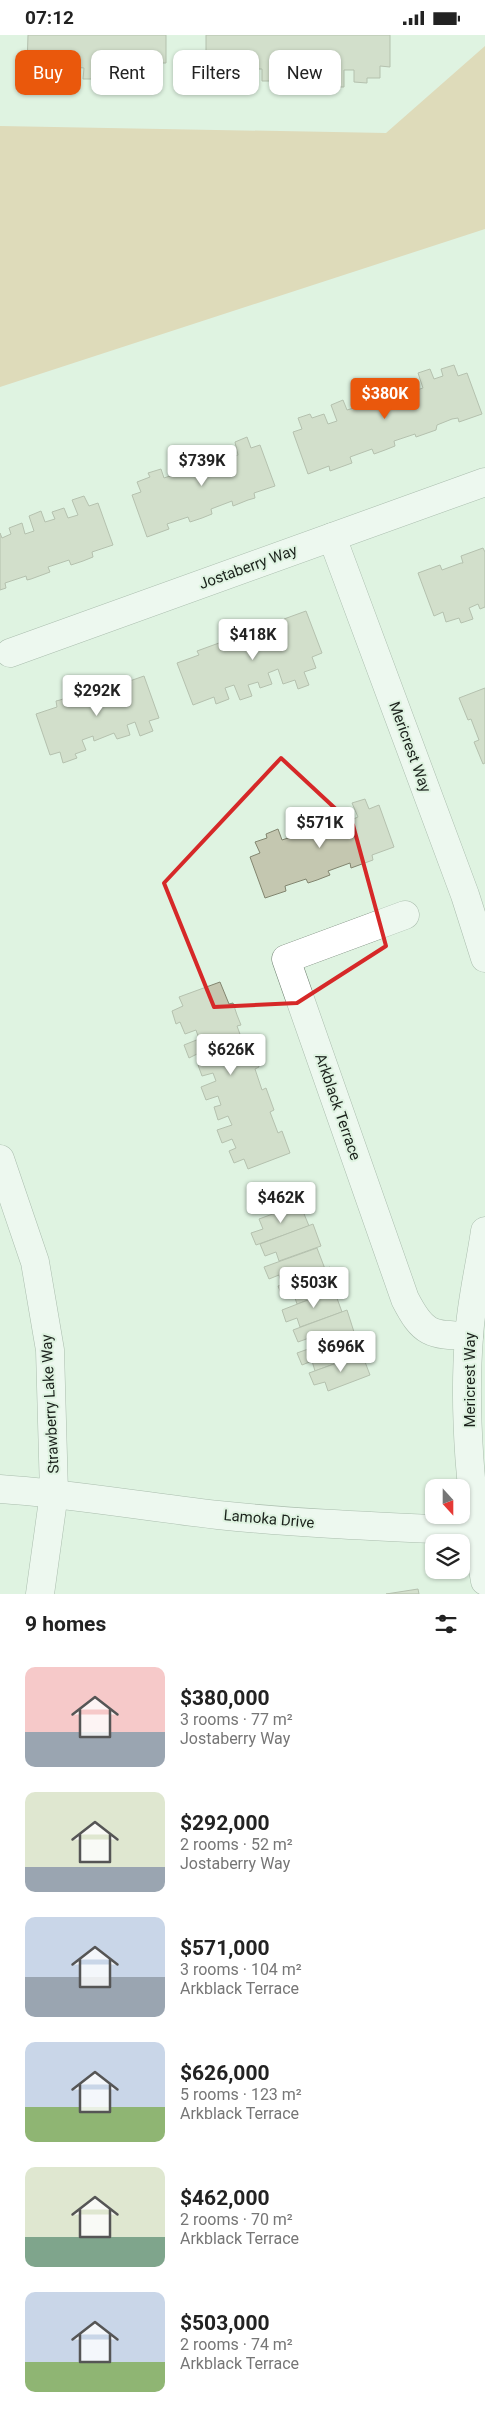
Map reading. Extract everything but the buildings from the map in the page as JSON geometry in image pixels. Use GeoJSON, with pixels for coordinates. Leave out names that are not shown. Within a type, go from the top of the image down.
{"type":"FeatureCollection","features":[{"type":"Feature","properties":{"kind":"street","name":"Jostaberry Way"},"geometry":{"type":"LineString","coordinates":[[10,653],[485,482]]}},
{"type":"Feature","properties":{"kind":"street","name":"Mericrest Way"},"geometry":{"type":"LineString","coordinates":[[332,537],[475,892],[485,958]]}},
{"type":"Feature","properties":{"kind":"street","name":"Arkblack Terrace"},"geometry":{"type":"LineString","coordinates":[[405,915],[286,959],[405,1299],[413,1314],[430,1331],[439,1335],[469,1336]]}},
{"type":"Feature","properties":{"kind":"street","name":"Strawberry Lake Way"},"geometry":{"type":"LineString","coordinates":[[0,1159],[35,1263],[50,1350],[54,1493],[40,1594]]}},
{"type":"Feature","properties":{"kind":"street","name":"Mericrest Way"},"geometry":{"type":"LineString","coordinates":[[485,1231],[469,1336],[468,1400],[485,1581]]}},
{"type":"Feature","properties":{"kind":"street","name":"Lamoka Drive"},"geometry":{"type":"LineString","coordinates":[[0,1489],[54,1493],[218,1515],[304,1522],[480,1530]]}},
{"type":"Feature","properties":{"kind":"highlighted area"},"geometry":{"type":"Polygon","coordinates":[[[281,758],[353,825],[386,946],[297,1003],[214,1007],[164,883],[281,758]]]}},
{"type":"Feature","properties":{"kind":"shaded area"},"geometry":{"type":"Polygon","coordinates":[[[485,46],[485,229],[0,387],[0,126],[386,133],[485,46]]]}}]}
